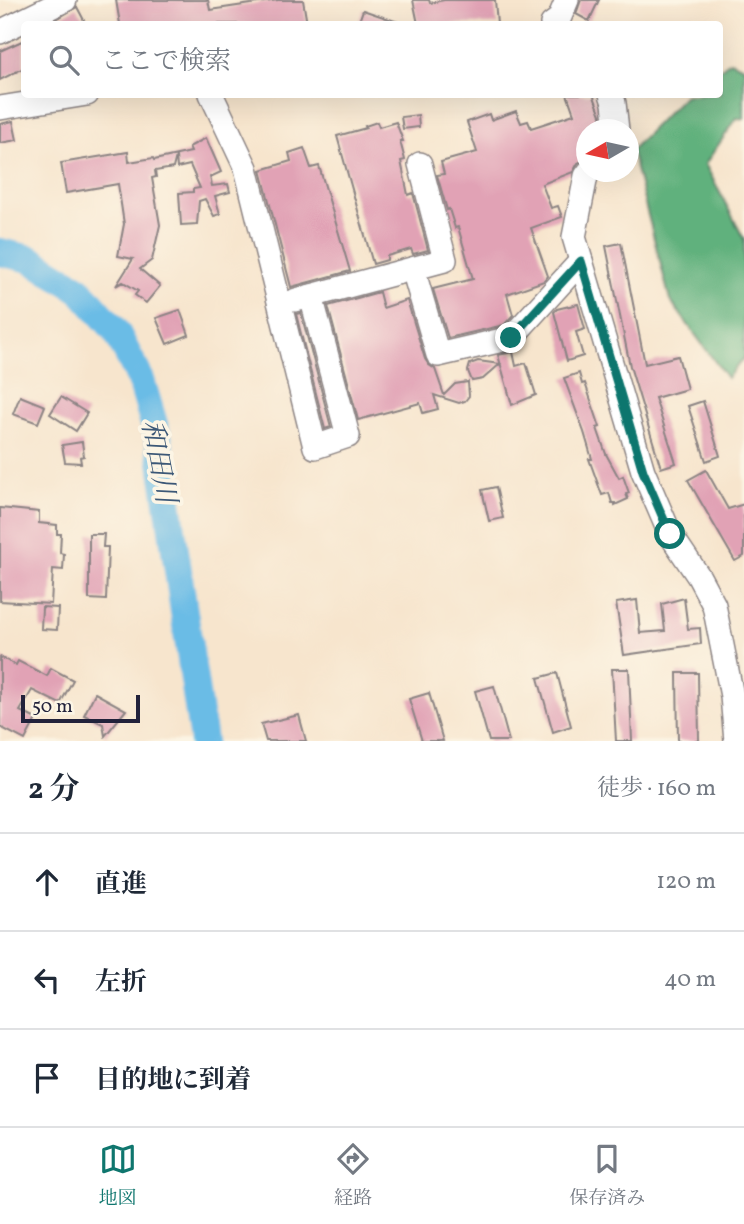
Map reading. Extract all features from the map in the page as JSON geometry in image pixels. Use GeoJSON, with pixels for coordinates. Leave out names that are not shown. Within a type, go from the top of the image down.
{"type":"FeatureCollection","features":[{"type":"Feature","properties":{"kind":"street"},"geometry":{"type":"LineString","coordinates":[[22,21],[65,0]]}},
{"type":"Feature","properties":{"kind":"street"},"geometry":{"type":"LineString","coordinates":[[0,32],[21,22]]}},
{"type":"Feature","properties":{"kind":"street"},"geometry":{"type":"LineString","coordinates":[[0,108],[62,98]]}},
{"type":"Feature","properties":{"kind":"street"},"geometry":{"type":"LineString","coordinates":[[213,98],[246,168],[315,447],[348,436],[311,296]]}},
{"type":"Feature","properties":{"kind":"street"},"geometry":{"type":"LineString","coordinates":[[612,98],[615,119]]}},
{"type":"Feature","properties":{"kind":"street"},"geometry":{"type":"LineString","coordinates":[[280,304],[445,260],[420,164]]}},
{"type":"Feature","properties":{"kind":"street"},"geometry":{"type":"LineString","coordinates":[[585,182],[574,237],[643,471],[670,534],[714,605],[738,696],[736,741]]}},
{"type":"Feature","properties":{"kind":"street"},"geometry":{"type":"LineString","coordinates":[[413,269],[438,355],[511,338],[581,261]]}},
{"type":"Feature","properties":{"kind":"green space"},"geometry":{"type":"Polygon","coordinates":[[[730,61],[744,67],[744,119],[737,118],[705,164],[744,239],[744,358],[727,378],[670,300],[639,181],[639,142],[682,98],[723,98],[723,67],[730,61]]]}},
{"type":"Feature","properties":{"kind":"building"},"geometry":{"type":"Polygon","coordinates":[[[116,0],[208,0],[210,10],[278,0],[303,0],[306,21],[120,21],[116,0]]]}},
{"type":"Feature","properties":{"kind":"building"},"geometry":{"type":"Polygon","coordinates":[[[413,0],[429,0],[430,3],[444,0],[495,0],[497,21],[417,21],[413,0]]]}},
{"type":"Feature","properties":{"kind":"building"},"geometry":{"type":"Polygon","coordinates":[[[581,0],[599,0],[589,21],[576,14],[581,0]]]}},
{"type":"Feature","properties":{"kind":"building"},"geometry":{"type":"Polygon","coordinates":[[[77,7],[84,21],[53,21],[77,7]]]}},
{"type":"Feature","properties":{"kind":"building"},"geometry":{"type":"Polygon","coordinates":[[[363,10],[395,21],[359,21],[363,10]]]}},
{"type":"Feature","properties":{"kind":"building"},"geometry":{"type":"Polygon","coordinates":[[[21,41],[21,70],[0,80],[0,51],[21,41]]]}},
{"type":"Feature","properties":{"kind":"building"},"geometry":{"type":"Polygon","coordinates":[[[568,98],[595,98],[601,115],[602,119],[576,119],[576,167],[573,172],[542,184],[551,208],[558,206],[562,217],[531,228],[548,276],[544,281],[507,294],[513,315],[504,325],[448,338],[433,289],[473,279],[458,227],[455,228],[449,209],[447,210],[437,175],[444,174],[441,162],[477,152],[467,122],[489,114],[491,120],[516,111],[521,123],[528,121],[531,128],[574,114],[568,98]]]}},
{"type":"Feature","properties":{"kind":"building"},"geometry":{"type":"Polygon","coordinates":[[[418,115],[419,127],[403,129],[401,117],[418,115]]]}},
{"type":"Feature","properties":{"kind":"building"},"geometry":{"type":"Polygon","coordinates":[[[13,121],[17,140],[0,143],[0,124],[13,121]]]}},
{"type":"Feature","properties":{"kind":"building"},"geometry":{"type":"Polygon","coordinates":[[[377,122],[379,127],[396,122],[403,141],[400,141],[405,160],[401,161],[408,195],[413,193],[428,250],[413,254],[411,249],[387,256],[387,260],[373,264],[337,136],[377,122]]]}},
{"type":"Feature","properties":{"kind":"building"},"geometry":{"type":"Polygon","coordinates":[[[206,138],[221,172],[210,177],[212,186],[228,184],[230,192],[215,196],[220,214],[214,216],[205,199],[199,201],[197,224],[181,225],[179,193],[193,192],[193,189],[200,188],[190,165],[177,168],[176,156],[173,168],[155,171],[156,177],[152,178],[160,225],[152,260],[140,269],[160,286],[146,303],[135,295],[138,291],[123,282],[116,286],[133,259],[118,256],[124,224],[118,184],[66,193],[61,163],[128,152],[129,162],[154,160],[191,152],[189,147],[206,138]]]}},
{"type":"Feature","properties":{"kind":"building"},"geometry":{"type":"Polygon","coordinates":[[[304,148],[311,168],[319,166],[350,271],[291,287],[261,170],[291,161],[289,153],[304,148]]]}},
{"type":"Feature","properties":{"kind":"building"},"geometry":{"type":"Polygon","coordinates":[[[621,243],[645,364],[678,356],[687,389],[655,398],[676,463],[661,468],[630,366],[606,246],[621,243]]]}},
{"type":"Feature","properties":{"kind":"building"},"geometry":{"type":"Polygon","coordinates":[[[379,292],[383,308],[407,300],[425,359],[435,369],[444,395],[455,384],[468,382],[469,396],[465,401],[459,403],[434,395],[438,409],[423,413],[420,403],[358,420],[328,306],[379,292]]]}},
{"type":"Feature","properties":{"kind":"building"},"geometry":{"type":"Polygon","coordinates":[[[578,304],[585,329],[576,332],[583,356],[567,361],[554,312],[578,304]]]}},
{"type":"Feature","properties":{"kind":"building"},"geometry":{"type":"Polygon","coordinates":[[[180,310],[189,335],[167,344],[156,318],[180,310]]]}},
{"type":"Feature","properties":{"kind":"building"},"geometry":{"type":"Polygon","coordinates":[[[301,313],[331,427],[325,429],[296,314],[301,313]]]}},
{"type":"Feature","properties":{"kind":"building"},"geometry":{"type":"Polygon","coordinates":[[[513,352],[516,366],[526,363],[536,395],[512,405],[498,355],[513,352]]]}},
{"type":"Feature","properties":{"kind":"building"},"geometry":{"type":"Polygon","coordinates":[[[478,361],[500,364],[483,379],[472,381],[468,371],[470,364],[478,361]]]}},
{"type":"Feature","properties":{"kind":"building"},"geometry":{"type":"Polygon","coordinates":[[[579,373],[600,427],[597,428],[606,454],[619,478],[623,476],[629,493],[626,494],[628,499],[615,505],[609,493],[602,495],[589,459],[592,459],[584,432],[564,378],[579,373]]]}},
{"type":"Feature","properties":{"kind":"building"},"geometry":{"type":"Polygon","coordinates":[[[20,396],[45,406],[38,423],[13,414],[20,396]]]}},
{"type":"Feature","properties":{"kind":"building"},"geometry":{"type":"Polygon","coordinates":[[[61,397],[87,413],[76,431],[50,414],[61,397]]]}},
{"type":"Feature","properties":{"kind":"building"},"geometry":{"type":"Polygon","coordinates":[[[703,401],[720,456],[706,461],[688,406],[703,401]]]}},
{"type":"Feature","properties":{"kind":"building"},"geometry":{"type":"Polygon","coordinates":[[[82,442],[84,456],[80,457],[81,463],[65,462],[62,445],[82,442]]]}},
{"type":"Feature","properties":{"kind":"building"},"geometry":{"type":"Polygon","coordinates":[[[706,470],[728,509],[744,504],[744,556],[735,561],[688,480],[706,470]]]}},
{"type":"Feature","properties":{"kind":"building"},"geometry":{"type":"Polygon","coordinates":[[[496,487],[503,518],[489,521],[482,490],[496,487]]]}},
{"type":"Feature","properties":{"kind":"building"},"geometry":{"type":"Polygon","coordinates":[[[0,508],[39,512],[39,523],[57,525],[57,534],[61,534],[60,553],[64,554],[63,570],[53,569],[51,604],[0,601],[0,508]]]}},
{"type":"Feature","properties":{"kind":"building"},"geometry":{"type":"Polygon","coordinates":[[[89,534],[104,534],[103,547],[108,547],[106,600],[89,599],[89,534]]]}},
{"type":"Feature","properties":{"kind":"building"},"geometry":{"type":"Polygon","coordinates":[[[684,598],[688,629],[700,628],[701,644],[624,655],[616,603],[637,600],[640,633],[665,631],[662,604],[684,598]]]}},
{"type":"Feature","properties":{"kind":"building"},"geometry":{"type":"Polygon","coordinates":[[[42,607],[58,608],[57,630],[41,629],[42,607]]]}},
{"type":"Feature","properties":{"kind":"building"},"geometry":{"type":"Polygon","coordinates":[[[0,657],[16,665],[18,661],[47,676],[51,668],[73,680],[60,704],[32,690],[20,711],[36,719],[25,740],[0,727],[0,657]]]}},
{"type":"Feature","properties":{"kind":"building"},"geometry":{"type":"Polygon","coordinates":[[[612,669],[629,669],[632,741],[616,741],[612,669]]]}},
{"type":"Feature","properties":{"kind":"building"},"geometry":{"type":"Polygon","coordinates":[[[557,673],[571,726],[553,732],[538,678],[557,673]]]}},
{"type":"Feature","properties":{"kind":"building"},"geometry":{"type":"Polygon","coordinates":[[[677,673],[698,673],[699,741],[678,741],[677,673]]]}},
{"type":"Feature","properties":{"kind":"building"},"geometry":{"type":"Polygon","coordinates":[[[494,686],[509,741],[489,741],[475,691],[494,686]]]}},
{"type":"Feature","properties":{"kind":"building"},"geometry":{"type":"Polygon","coordinates":[[[95,693],[126,710],[105,736],[103,724],[84,715],[95,693]]]}},
{"type":"Feature","properties":{"kind":"building"},"geometry":{"type":"Polygon","coordinates":[[[429,693],[443,741],[422,741],[409,699],[429,693]]]}},
{"type":"Feature","properties":{"kind":"building"},"geometry":{"type":"Polygon","coordinates":[[[299,715],[306,741],[266,741],[261,724],[299,715]]]}},
{"type":"Feature","properties":{"kind":"waterway","name":"和田川"},"geometry":{"type":"LineString","coordinates":[[0,252],[30,259],[79,289],[116,331],[141,380],[159,441],[203,741]]}},
{"type":"Feature","properties":{"kind":"route"},"geometry":{"type":"LineString","coordinates":[[511,338],[581,261],[643,471],[670,534]]}}]}
